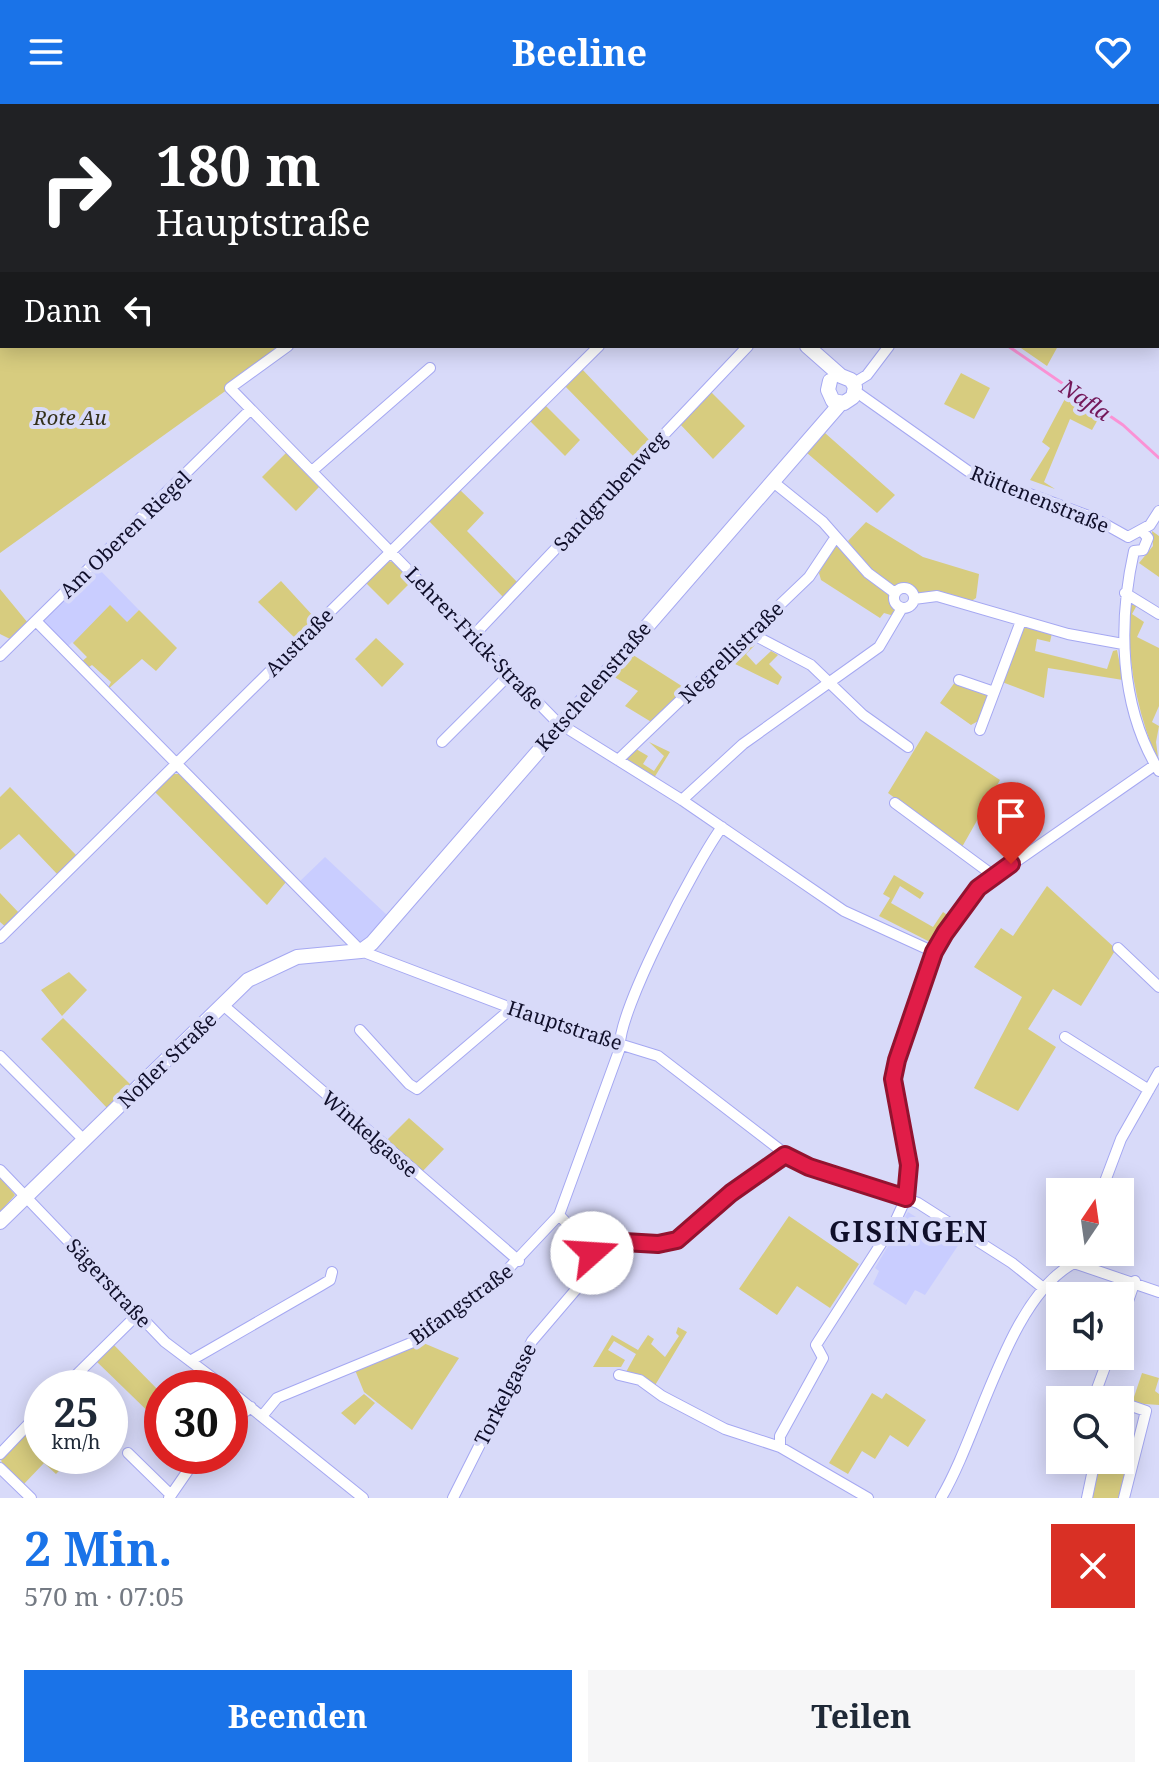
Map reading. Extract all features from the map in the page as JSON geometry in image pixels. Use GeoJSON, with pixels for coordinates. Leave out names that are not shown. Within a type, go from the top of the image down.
{"type":"FeatureCollection","features":[{"type":"Feature","properties":{"kind":"main road"},"geometry":{"type":"LineString","coordinates":[[812,351],[843,390]]}},
{"type":"Feature","properties":{"kind":"main road","name":"Ketschelenstraße"},"geometry":{"type":"LineString","coordinates":[[361,951],[372,943],[825,420],[843,390]]}},
{"type":"Feature","properties":{"kind":"main road","name":"Nofler Straße"},"geometry":{"type":"LineString","coordinates":[[0,1222],[248,980],[286,960],[361,951]]}},
{"type":"Feature","properties":{"kind":"street"},"geometry":{"type":"LineString","coordinates":[[250,410],[230,388],[285,348]]}},
{"type":"Feature","properties":{"kind":"street","name":"Austraße"},"geometry":{"type":"LineString","coordinates":[[0,938],[597,348]]}},
{"type":"Feature","properties":{"kind":"street","name":"Sandgrubenweg"},"geometry":{"type":"LineString","coordinates":[[473,636],[746,348]]}},
{"type":"Feature","properties":{"kind":"street","name":"Ketschelenstraße"},"geometry":{"type":"LineString","coordinates":[[843,390],[867,375],[887,348]]}},
{"type":"Feature","properties":{"kind":"street"},"geometry":{"type":"LineString","coordinates":[[312,471],[430,368]]}},
{"type":"Feature","properties":{"kind":"street","name":"Rüttenenstraße"},"geometry":{"type":"LineString","coordinates":[[843,390],[874,406],[968,471],[1079,512],[1128,537]]}},
{"type":"Feature","properties":{"kind":"street","name":"Lehrer-Frick-Straße"},"geometry":{"type":"LineString","coordinates":[[250,410],[561,723],[682,800],[844,911],[934,952]]}},
{"type":"Feature","properties":{"kind":"street","name":"Am Oberen Riegel"},"geometry":{"type":"LineString","coordinates":[[0,656],[250,410]]}},
{"type":"Feature","properties":{"kind":"street"},"geometry":{"type":"LineString","coordinates":[[772,481],[823,522],[868,573],[895,593]]}},
{"type":"Feature","properties":{"kind":"street"},"geometry":{"type":"LineString","coordinates":[[1134,551],[1148,545],[1150,529],[1159,511]]}},
{"type":"Feature","properties":{"kind":"street"},"geometry":{"type":"LineString","coordinates":[[780,1447],[780,1436],[823,1358],[816,1345],[895,1222],[906,1198],[909,1165],[893,1079],[934,952],[970,896],[994,876],[1157,768],[1139,733],[1123,644],[1125,593],[1134,551],[1128,537],[1132,532],[1150,529]]}},
{"type":"Feature","properties":{"kind":"street","name":"Negrellistraße"},"geometry":{"type":"LineString","coordinates":[[618,760],[809,577],[835,538]]}},
{"type":"Feature","properties":{"kind":"street"},"geometry":{"type":"LineString","coordinates":[[895,593],[907,588],[914,599]]}},
{"type":"Feature","properties":{"kind":"street"},"geometry":{"type":"LineString","coordinates":[[895,593],[895,602],[902,608]]}},
{"type":"Feature","properties":{"kind":"street"},"geometry":{"type":"LineString","coordinates":[[1125,593],[1159,614]]}},
{"type":"Feature","properties":{"kind":"street"},"geometry":{"type":"LineString","coordinates":[[914,599],[937,596],[1095,641],[1123,644]]}},
{"type":"Feature","properties":{"kind":"street"},"geometry":{"type":"LineString","coordinates":[[682,800],[743,744],[879,647],[902,608],[911,605],[914,599]]}},
{"type":"Feature","properties":{"kind":"street","name":"Hauptstraße"},"geometry":{"type":"LineString","coordinates":[[36,621],[361,951],[512,1008],[667,1061],[785,1155],[809,1167],[906,1198],[999,1254],[1042,1287]]}},
{"type":"Feature","properties":{"kind":"street"},"geometry":{"type":"LineString","coordinates":[[980,730],[1021,621]]}},
{"type":"Feature","properties":{"kind":"street"},"geometry":{"type":"LineString","coordinates":[[750,633],[811,665],[863,715],[908,747]]}},
{"type":"Feature","properties":{"kind":"street"},"geometry":{"type":"LineString","coordinates":[[442,742],[510,674]]}},
{"type":"Feature","properties":{"kind":"street"},"geometry":{"type":"LineString","coordinates":[[959,680],[994,692]]}},
{"type":"Feature","properties":{"kind":"street"},"geometry":{"type":"LineString","coordinates":[[895,803],[994,876]]}},
{"type":"Feature","properties":{"kind":"street"},"geometry":{"type":"LineString","coordinates":[[722,827],[635,993],[559,1215],[597,1253],[624,1242],[658,1244],[677,1240],[731,1193],[785,1155]]}},
{"type":"Feature","properties":{"kind":"street"},"geometry":{"type":"LineString","coordinates":[[1118,948],[1159,987]]}},
{"type":"Feature","properties":{"kind":"street","name":"Winkelgasse"},"geometry":{"type":"LineString","coordinates":[[223,1005],[519,1261]]}},
{"type":"Feature","properties":{"kind":"street"},"geometry":{"type":"LineString","coordinates":[[360,1030],[417,1089],[512,1008]]}},
{"type":"Feature","properties":{"kind":"street"},"geometry":{"type":"LineString","coordinates":[[1065,1037],[1149,1090]]}},
{"type":"Feature","properties":{"kind":"street"},"geometry":{"type":"LineString","coordinates":[[0,1056],[85,1141]]}},
{"type":"Feature","properties":{"kind":"street"},"geometry":{"type":"LineString","coordinates":[[1106,1178],[1121,1139],[1159,1072]]}},
{"type":"Feature","properties":{"kind":"street","name":"Sägerstraße"},"geometry":{"type":"LineString","coordinates":[[0,1170],[137,1315],[202,1370]]}},
{"type":"Feature","properties":{"kind":"street","name":"Bifangstraße"},"geometry":{"type":"LineString","coordinates":[[263,1415],[277,1398],[418,1340],[519,1261],[559,1215]]}},
{"type":"Feature","properties":{"kind":"street","name":"Torkelgasse"},"geometry":{"type":"LineString","coordinates":[[453,1498],[532,1341],[590,1273],[597,1253]]}},
{"type":"Feature","properties":{"kind":"street"},"geometry":{"type":"LineString","coordinates":[[941,1498],[1006,1354],[1042,1287],[1066,1266]]}},
{"type":"Feature","properties":{"kind":"street"},"geometry":{"type":"LineString","coordinates":[[1098,1266],[1159,1292]]}},
{"type":"Feature","properties":{"kind":"street"},"geometry":{"type":"LineString","coordinates":[[190,1361],[330,1280],[332,1272]]}},
{"type":"Feature","properties":{"kind":"street"},"geometry":{"type":"LineString","coordinates":[[81,1370],[137,1315]]}},
{"type":"Feature","properties":{"kind":"street"},"geometry":{"type":"LineString","coordinates":[[619,1375],[640,1380],[662,1396],[725,1429],[780,1447],[868,1498]]}},
{"type":"Feature","properties":{"kind":"street","name":"Sägerstraße"},"geometry":{"type":"LineString","coordinates":[[248,1405],[363,1498]]}},
{"type":"Feature","properties":{"kind":"street"},"geometry":{"type":"LineString","coordinates":[[1134,1407],[1146,1411],[1134,1458]]}},
{"type":"Feature","properties":{"kind":"street"},"geometry":{"type":"LineString","coordinates":[[0,1454],[24,1429]]}},
{"type":"Feature","properties":{"kind":"street"},"geometry":{"type":"LineString","coordinates":[[128,1453],[170,1496],[185,1474]]}},
{"type":"Feature","properties":{"kind":"street"},"geometry":{"type":"LineString","coordinates":[[0,1468],[31,1498]]}},
{"type":"Feature","properties":{"kind":"street"},"geometry":{"type":"LineString","coordinates":[[1087,1498],[1092,1474]]}},
{"type":"Feature","properties":{"kind":"street"},"geometry":{"type":"LineString","coordinates":[[1124,1498],[1130,1474]]}},
{"type":"Feature","properties":{"kind":"shaded area"},"geometry":{"type":"Polygon","coordinates":[[[97,567],[139,610],[90,658],[72,642],[66,648],[43,621],[97,567]]]}},
{"type":"Feature","properties":{"kind":"shaded area"},"geometry":{"type":"Polygon","coordinates":[[[325,857],[387,915],[361,943],[357,944],[297,884],[325,857]]]}},
{"type":"Feature","properties":{"kind":"shaded area"},"geometry":{"type":"Polygon","coordinates":[[[908,1212],[959,1244],[925,1295],[915,1290],[906,1305],[873,1284],[879,1271],[875,1268],[908,1212]]]}},
{"type":"Feature","properties":{"kind":"green space","name":"Rote Au"},"geometry":{"type":"Polygon","coordinates":[[[0,348],[285,348],[0,553],[0,348]]]}},
{"type":"Feature","properties":{"kind":"green space"},"geometry":{"type":"Polygon","coordinates":[[[1021,348],[1057,348],[1047,366],[1021,348]]]}},
{"type":"Feature","properties":{"kind":"green space"},"geometry":{"type":"Polygon","coordinates":[[[581,368],[652,443],[637,460],[564,385],[581,368]]]}},
{"type":"Feature","properties":{"kind":"green space"},"geometry":{"type":"Polygon","coordinates":[[[961,373],[990,388],[974,419],[944,404],[961,373]]]}},
{"type":"Feature","properties":{"kind":"green space"},"geometry":{"type":"Polygon","coordinates":[[[709,390],[745,426],[713,459],[679,423],[709,390]]]}},
{"type":"Feature","properties":{"kind":"green space"},"geometry":{"type":"Polygon","coordinates":[[[1067,395],[1101,414],[1092,430],[1070,419],[1044,482],[1055,489],[1030,480],[1050,448],[1042,442],[1067,395]]]}},
{"type":"Feature","properties":{"kind":"green space"},"geometry":{"type":"Polygon","coordinates":[[[545,405],[580,440],[565,456],[529,420],[545,405]]]}},
{"type":"Feature","properties":{"kind":"green space"},"geometry":{"type":"Polygon","coordinates":[[[825,433],[895,495],[877,513],[807,453],[825,433]]]}},
{"type":"Feature","properties":{"kind":"green space"},"geometry":{"type":"Polygon","coordinates":[[[286,453],[319,487],[296,511],[262,477],[286,453]]]}},
{"type":"Feature","properties":{"kind":"green space"},"geometry":{"type":"Polygon","coordinates":[[[459,489],[484,513],[467,531],[519,584],[504,598],[428,520],[459,489]]]}},
{"type":"Feature","properties":{"kind":"green space"},"geometry":{"type":"Polygon","coordinates":[[[866,522],[923,557],[979,574],[976,598],[970,602],[917,596],[912,587],[901,584],[894,588],[871,572],[848,541],[866,522]]]}},
{"type":"Feature","properties":{"kind":"green space"},"geometry":{"type":"Polygon","coordinates":[[[1152,531],[1159,536],[1159,577],[1139,563],[1153,546],[1152,531]]]}},
{"type":"Feature","properties":{"kind":"green space"},"geometry":{"type":"Polygon","coordinates":[[[833,546],[841,546],[892,594],[897,607],[894,616],[884,613],[880,618],[821,580],[819,573],[833,546]]]}},
{"type":"Feature","properties":{"kind":"green space"},"geometry":{"type":"Polygon","coordinates":[[[387,561],[394,562],[412,581],[388,605],[365,582],[387,561]]]}},
{"type":"Feature","properties":{"kind":"green space"},"geometry":{"type":"Polygon","coordinates":[[[281,581],[315,618],[297,640],[258,602],[281,581]]]}},
{"type":"Feature","properties":{"kind":"green space"},"geometry":{"type":"Polygon","coordinates":[[[0,589],[28,623],[12,640],[0,634],[0,589]]]}},
{"type":"Feature","properties":{"kind":"green space"},"geometry":{"type":"Polygon","coordinates":[[[1130,603],[1137,605],[1132,614],[1144,622],[1137,637],[1159,648],[1159,706],[1152,722],[1159,726],[1156,742],[1159,764],[1135,685],[1130,645],[1130,603]]]}},
{"type":"Feature","properties":{"kind":"green space"},"geometry":{"type":"Polygon","coordinates":[[[110,605],[127,622],[139,610],[177,648],[156,671],[142,659],[107,690],[111,682],[92,665],[86,669],[80,663],[87,657],[73,643],[110,605]]]}},
{"type":"Feature","properties":{"kind":"green space"},"geometry":{"type":"Polygon","coordinates":[[[1024,625],[1052,633],[1050,642],[1037,639],[1035,651],[1107,669],[1113,651],[1117,650],[1123,680],[1048,668],[1044,698],[1002,682],[1024,625]]]}},
{"type":"Feature","properties":{"kind":"green space"},"geometry":{"type":"Polygon","coordinates":[[[376,638],[404,664],[382,687],[355,659],[376,638]]]}},
{"type":"Feature","properties":{"kind":"green space"},"geometry":{"type":"Polygon","coordinates":[[[750,640],[755,645],[746,654],[756,665],[771,651],[778,655],[769,664],[782,677],[778,685],[727,660],[750,640]]]}},
{"type":"Feature","properties":{"kind":"green space"},"geometry":{"type":"Polygon","coordinates":[[[630,653],[688,690],[653,723],[625,706],[638,691],[611,675],[630,653]]]}},
{"type":"Feature","properties":{"kind":"green space"},"geometry":{"type":"Polygon","coordinates":[[[955,682],[988,694],[980,720],[971,725],[940,703],[955,682]]]}},
{"type":"Feature","properties":{"kind":"green space"},"geometry":{"type":"Polygon","coordinates":[[[926,731],[1000,780],[962,847],[888,793],[926,731]]]}},
{"type":"Feature","properties":{"kind":"green space"},"geometry":{"type":"Polygon","coordinates":[[[649,742],[670,752],[654,778],[626,759],[636,749],[648,756],[643,764],[654,771],[664,756],[649,742]]]}},
{"type":"Feature","properties":{"kind":"green space"},"geometry":{"type":"Polygon","coordinates":[[[170,774],[179,774],[286,882],[267,905],[153,790],[170,774]]]}},
{"type":"Feature","properties":{"kind":"green space"},"geometry":{"type":"Polygon","coordinates":[[[10,787],[77,856],[58,875],[19,834],[0,850],[0,797],[10,787]]]}},
{"type":"Feature","properties":{"kind":"green space"},"geometry":{"type":"Polygon","coordinates":[[[894,875],[924,893],[920,899],[900,886],[891,903],[933,927],[943,912],[949,916],[932,943],[879,916],[890,898],[883,894],[894,875]]]}},
{"type":"Feature","properties":{"kind":"green space"},"geometry":{"type":"Polygon","coordinates":[[[1047,886],[1116,949],[1081,1006],[1053,989],[1028,1029],[1056,1047],[1018,1111],[974,1088],[1022,997],[974,967],[1001,928],[1013,936],[1047,886]]]}},
{"type":"Feature","properties":{"kind":"green space"},"geometry":{"type":"Polygon","coordinates":[[[0,893],[20,914],[7,928],[0,922],[0,893]]]}},
{"type":"Feature","properties":{"kind":"green space"},"geometry":{"type":"Polygon","coordinates":[[[69,972],[87,990],[62,1016],[41,990],[69,972]]]}},
{"type":"Feature","properties":{"kind":"green space"},"geometry":{"type":"Polygon","coordinates":[[[63,1018],[131,1085],[108,1109],[41,1039],[63,1018]]]}},
{"type":"Feature","properties":{"kind":"green space"},"geometry":{"type":"Polygon","coordinates":[[[409,1118],[444,1149],[419,1175],[384,1143],[409,1118]]]}},
{"type":"Feature","properties":{"kind":"green space"},"geometry":{"type":"Polygon","coordinates":[[[0,1177],[15,1195],[0,1212],[0,1177]]]}},
{"type":"Feature","properties":{"kind":"green space"},"geometry":{"type":"Polygon","coordinates":[[[789,1216],[859,1264],[830,1308],[797,1286],[777,1315],[739,1289],[789,1216]]]}},
{"type":"Feature","properties":{"kind":"green space"},"geometry":{"type":"Polygon","coordinates":[[[678,1327],[687,1332],[654,1387],[626,1372],[636,1354],[614,1341],[608,1350],[625,1360],[621,1367],[593,1367],[612,1335],[638,1350],[648,1335],[654,1339],[651,1344],[665,1357],[679,1336],[676,1333],[678,1327]]]}},
{"type":"Feature","properties":{"kind":"green space"},"geometry":{"type":"Polygon","coordinates":[[[421,1342],[459,1358],[412,1430],[364,1392],[355,1370],[421,1342]]]}},
{"type":"Feature","properties":{"kind":"green space"},"geometry":{"type":"Polygon","coordinates":[[[112,1343],[144,1376],[144,1408],[128,1392],[128,1370],[105,1370],[95,1360],[112,1343]]]}},
{"type":"Feature","properties":{"kind":"green space"},"geometry":{"type":"Polygon","coordinates":[[[1142,1373],[1159,1378],[1155,1391],[1159,1394],[1159,1405],[1134,1403],[1142,1373]]]}},
{"type":"Feature","properties":{"kind":"green space"},"geometry":{"type":"Polygon","coordinates":[[[872,1393],[882,1399],[886,1393],[926,1420],[908,1447],[890,1435],[875,1459],[862,1451],[848,1474],[829,1463],[872,1393]]]}},
{"type":"Feature","properties":{"kind":"green space"},"geometry":{"type":"Polygon","coordinates":[[[364,1394],[375,1403],[355,1425],[341,1413],[364,1394]]]}},
{"type":"Feature","properties":{"kind":"green space"},"geometry":{"type":"Polygon","coordinates":[[[24,1434],[24,1474],[34,1474],[23,1485],[2,1465],[1,1458],[24,1434]]]}},
{"type":"Feature","properties":{"kind":"green space"},"geometry":{"type":"Polygon","coordinates":[[[1095,1474],[1127,1474],[1122,1498],[1090,1498],[1095,1474]]]}},
{"type":"Feature","properties":{"kind":"waterway","name":"Nafla"},"geometry":{"type":"LineString","coordinates":[[1011,348],[1123,425],[1159,458]]}},
{"type":"Feature","properties":{"kind":"district","name":"GISINGEN"},"geometry":{"type":"Point","coordinates":[909,1231]}},
{"type":"Feature","properties":{"kind":"route"},"geometry":{"type":"LineString","coordinates":[[592,1253],[595,1247],[603,1250],[624,1242],[658,1244],[677,1240],[731,1193],[785,1155],[809,1167],[906,1198],[909,1165],[893,1079],[897,1060],[934,952],[945,933],[970,896],[1011,864]]}}]}
